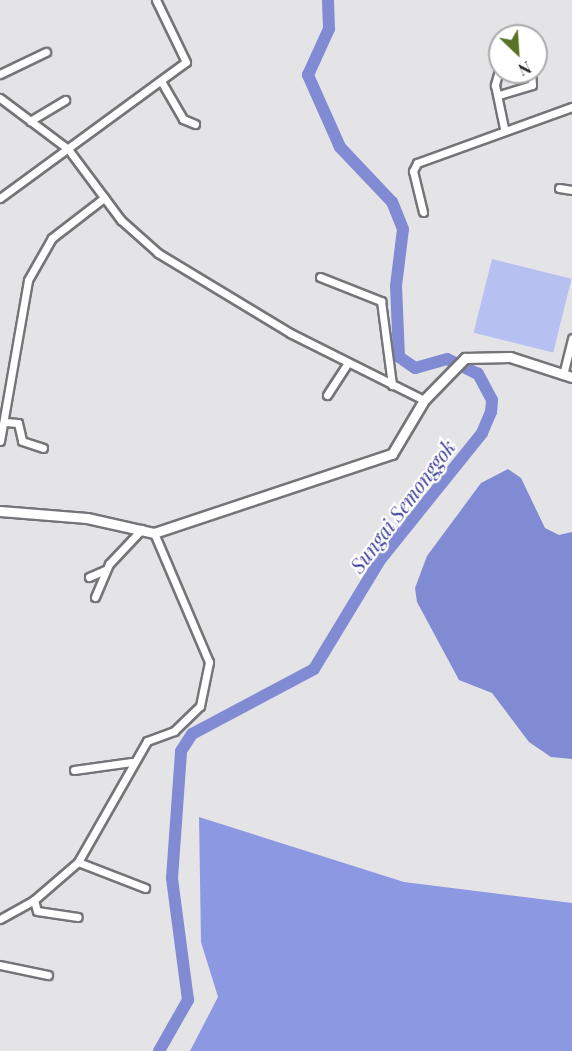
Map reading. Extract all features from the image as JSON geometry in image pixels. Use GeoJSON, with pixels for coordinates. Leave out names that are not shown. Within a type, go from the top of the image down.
{"type":"FeatureCollection","features":[{"type":"Feature","properties":{"kind":"main road"},"geometry":{"type":"LineString","coordinates":[[0,511],[87,518],[154,533],[392,454],[424,400],[465,358],[510,357],[568,376]]}},
{"type":"Feature","properties":{"kind":"street"},"geometry":{"type":"LineString","coordinates":[[0,198],[186,62],[156,0]]}},
{"type":"Feature","properties":{"kind":"street"},"geometry":{"type":"LineString","coordinates":[[0,74],[46,52]]}},
{"type":"Feature","properties":{"kind":"street"},"geometry":{"type":"LineString","coordinates":[[161,81],[183,118],[195,124]]}},
{"type":"Feature","properties":{"kind":"street"},"geometry":{"type":"LineString","coordinates":[[495,84],[504,128]]}},
{"type":"Feature","properties":{"kind":"street"},"geometry":{"type":"LineString","coordinates":[[499,94],[532,84]]}},
{"type":"Feature","properties":{"kind":"street"},"geometry":{"type":"LineString","coordinates":[[0,98],[68,149],[104,198],[158,253],[348,363],[424,400]]}},
{"type":"Feature","properties":{"kind":"street"},"geometry":{"type":"LineString","coordinates":[[30,121],[65,100]]}},
{"type":"Feature","properties":{"kind":"street"},"geometry":{"type":"LineString","coordinates":[[423,213],[413,171],[417,163],[504,128],[572,107]]}},
{"type":"Feature","properties":{"kind":"street"},"geometry":{"type":"LineString","coordinates":[[559,188],[572,190]]}},
{"type":"Feature","properties":{"kind":"street"},"geometry":{"type":"LineString","coordinates":[[0,441],[27,280],[52,238],[104,198]]}},
{"type":"Feature","properties":{"kind":"street"},"geometry":{"type":"LineString","coordinates":[[320,277],[381,302],[392,385]]}},
{"type":"Feature","properties":{"kind":"street"},"geometry":{"type":"LineString","coordinates":[[568,376],[572,338]]}},
{"type":"Feature","properties":{"kind":"street"},"geometry":{"type":"LineString","coordinates":[[327,395],[348,363]]}},
{"type":"Feature","properties":{"kind":"street"},"geometry":{"type":"LineString","coordinates":[[5,422],[18,423],[22,441],[43,448]]}},
{"type":"Feature","properties":{"kind":"street"},"geometry":{"type":"LineString","coordinates":[[95,597],[105,570],[142,529]]}},
{"type":"Feature","properties":{"kind":"street"},"geometry":{"type":"LineString","coordinates":[[0,919],[34,900],[78,862],[131,762],[147,741],[174,730],[194,715],[211,675],[201,636],[154,533]]}},
{"type":"Feature","properties":{"kind":"street"},"geometry":{"type":"LineString","coordinates":[[89,577],[105,570]]}},
{"type":"Feature","properties":{"kind":"street"},"geometry":{"type":"LineString","coordinates":[[74,770],[131,762]]}},
{"type":"Feature","properties":{"kind":"street"},"geometry":{"type":"LineString","coordinates":[[78,862],[145,888]]}},
{"type":"Feature","properties":{"kind":"street"},"geometry":{"type":"LineString","coordinates":[[34,900],[37,911],[78,917]]}},
{"type":"Feature","properties":{"kind":"street"},"geometry":{"type":"LineString","coordinates":[[0,965],[48,975]]}},
{"type":"Feature","properties":{"kind":"shaded area"},"geometry":{"type":"Polygon","coordinates":[[[492,259],[572,279],[553,353],[474,333],[492,259]]]}},
{"type":"Feature","properties":{"kind":"shaded area"},"geometry":{"type":"Polygon","coordinates":[[[508,469],[521,478],[545,528],[559,535],[572,532],[572,759],[551,757],[529,742],[492,693],[459,680],[417,602],[415,588],[427,556],[481,483],[508,469]]]}},
{"type":"Feature","properties":{"kind":"shaded area"},"geometry":{"type":"Polygon","coordinates":[[[199,817],[404,882],[572,903],[572,1051],[190,1051],[218,997],[201,942],[199,817]]]}},
{"type":"Feature","properties":{"kind":"waterway","name":"Sungai Semonggok"},"geometry":{"type":"LineString","coordinates":[[159,1051],[188,1000],[172,878],[181,751],[192,734],[314,669],[380,560],[482,433],[491,412],[492,400],[478,374],[447,359],[415,368],[399,357],[396,286],[403,229],[392,202],[340,147],[308,75],[329,29],[328,0]]}}]}
